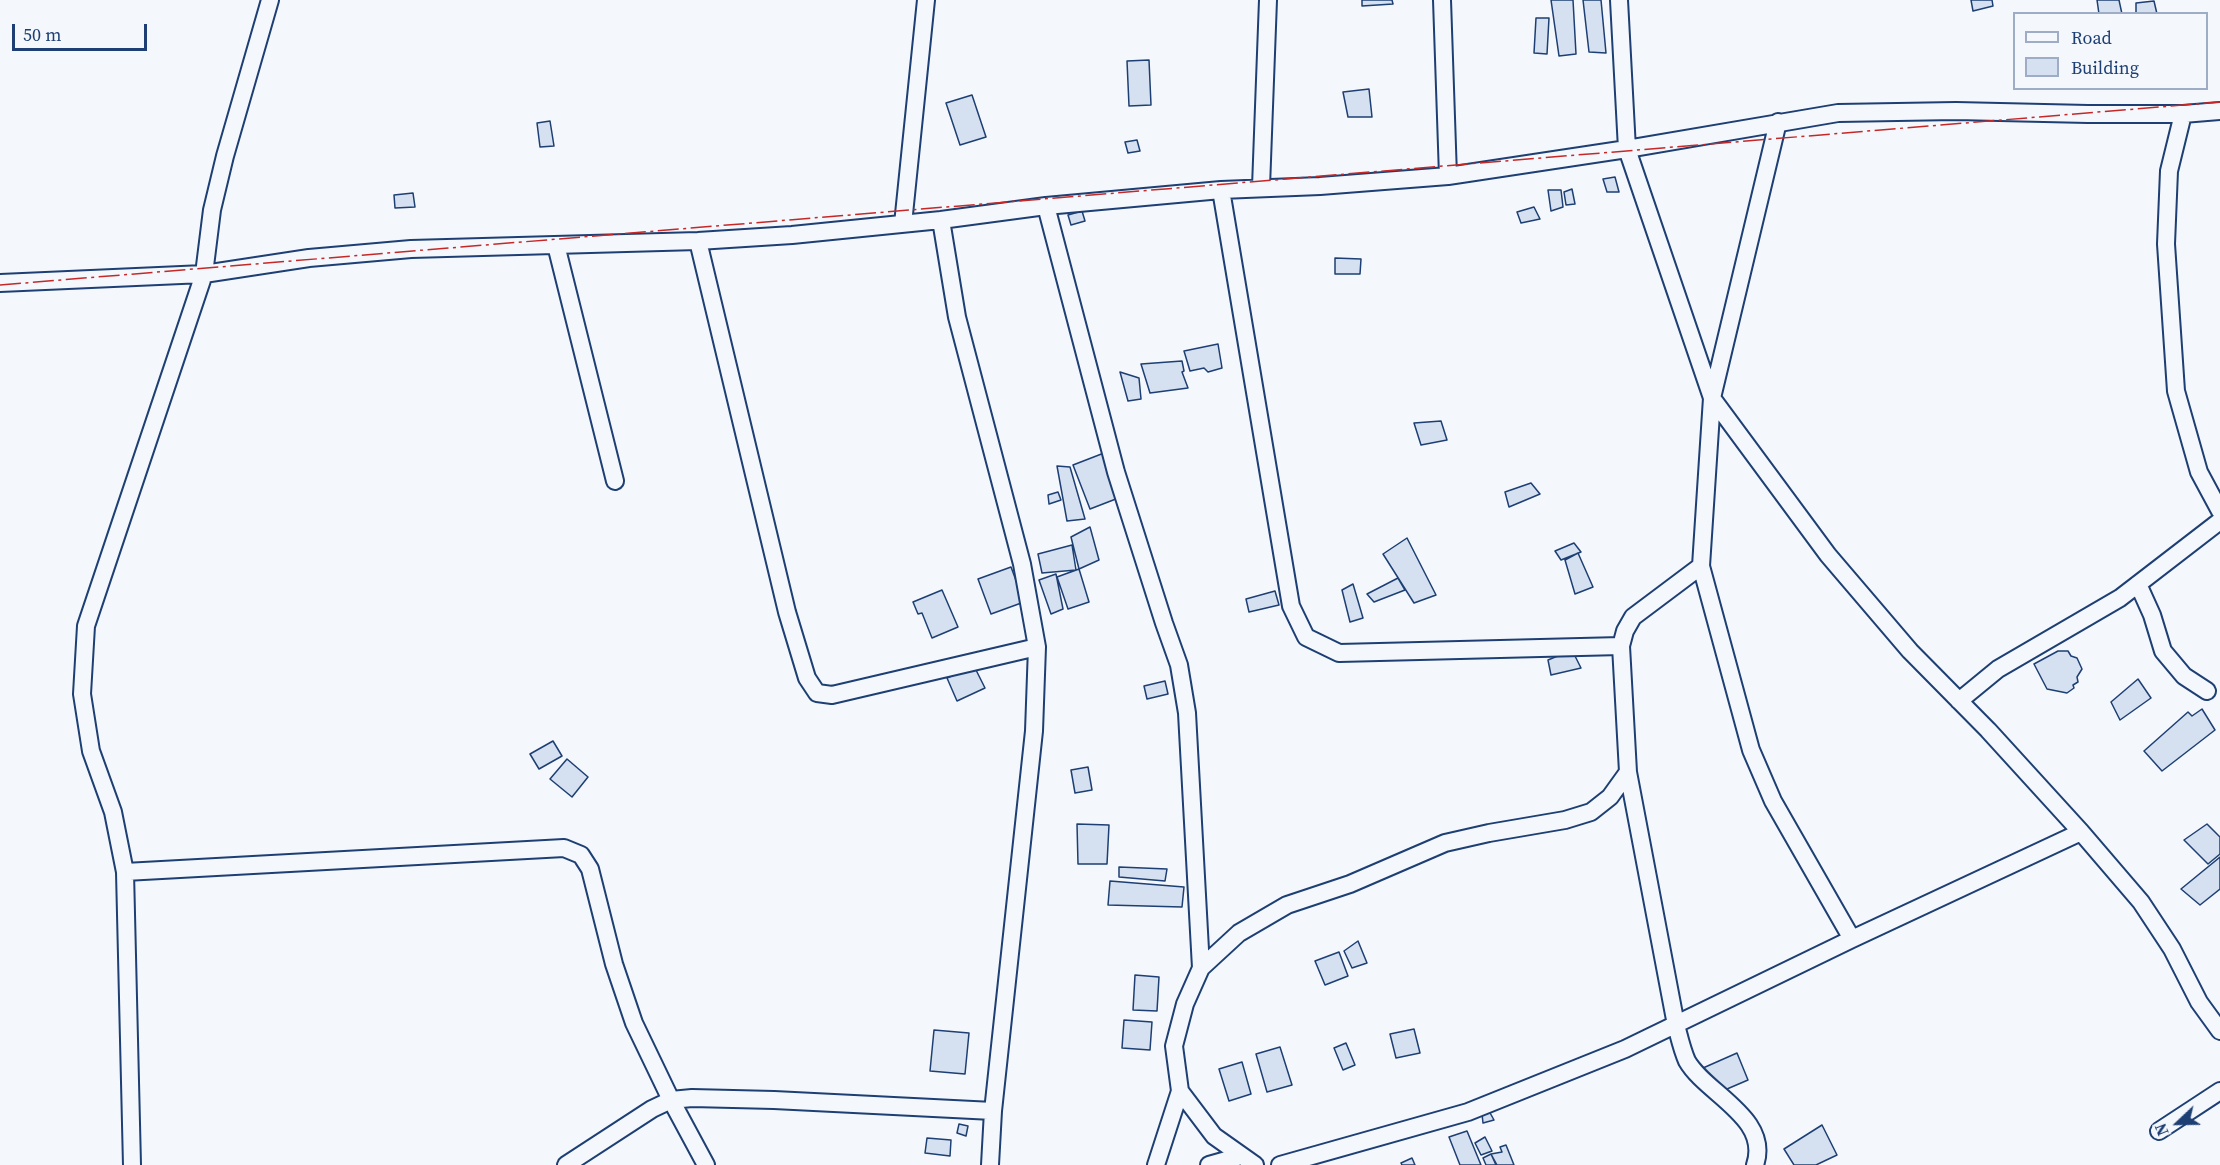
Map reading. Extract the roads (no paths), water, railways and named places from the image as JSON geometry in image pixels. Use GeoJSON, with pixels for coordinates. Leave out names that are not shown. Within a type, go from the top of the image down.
{"type":"FeatureCollection","features":[{"type":"Feature","properties":{"kind":"street"},"geometry":{"type":"LineString","coordinates":[[132,1165],[125,872],[112,812],[92,751],[82,694],[86,626],[204,274],[212,210],[270,0]]}},
{"type":"Feature","properties":{"kind":"street"},"geometry":{"type":"LineString","coordinates":[[903,224],[926,0]]}},
{"type":"Feature","properties":{"kind":"street"},"geometry":{"type":"LineString","coordinates":[[1261,187],[1268,0]]}},
{"type":"Feature","properties":{"kind":"street"},"geometry":{"type":"LineString","coordinates":[[1442,0],[1448,176]]}},
{"type":"Feature","properties":{"kind":"street"},"geometry":{"type":"LineString","coordinates":[[1619,0],[1627,149],[1712,398],[1828,555],[1910,651],[2080,832],[2140,902],[2172,949],[2199,1002],[2220,1031]]}},
{"type":"Feature","properties":{"kind":"street"},"geometry":{"type":"LineString","coordinates":[[0,283],[204,274],[364,252],[411,249],[698,241],[903,224],[1046,206],[1221,190],[1320,186],[1448,176],[1627,149],[1838,113],[1885,111],[2183,114],[2220,111]]}},
{"type":"Feature","properties":{"kind":"street"},"geometry":{"type":"LineString","coordinates":[[2183,114],[2169,171],[2166,244],[2176,391],[2199,472],[2220,512]]}},
{"type":"Feature","properties":{"kind":"street"},"geometry":{"type":"LineString","coordinates":[[1778,122],[1712,398],[1701,566],[1751,750],[1773,801],[1851,939]]}},
{"type":"Feature","properties":{"kind":"street"},"geometry":{"type":"LineString","coordinates":[[1221,190],[1291,606],[1306,638],[1339,653],[1622,646]]}},
{"type":"Feature","properties":{"kind":"street"},"geometry":{"type":"LineString","coordinates":[[1046,206],[1116,472],[1179,665],[1187,712],[1201,968]]}},
{"type":"Feature","properties":{"kind":"street"},"geometry":{"type":"LineString","coordinates":[[941,220],[957,317],[1022,564],[1037,647],[1034,731],[993,1111],[990,1165]]}},
{"type":"Feature","properties":{"kind":"street"},"geometry":{"type":"LineString","coordinates":[[698,241],[787,612],[807,678],[817,693],[832,695],[1037,647]]}},
{"type":"Feature","properties":{"kind":"street"},"geometry":{"type":"LineString","coordinates":[[556,245],[615,481]]}},
{"type":"Feature","properties":{"kind":"street"},"geometry":{"type":"LineString","coordinates":[[1959,701],[1998,669],[2120,598],[2220,521]]}},
{"type":"Feature","properties":{"kind":"street"},"geometry":{"type":"LineString","coordinates":[[1701,566],[1633,617],[1625,631],[1622,646],[1628,772],[1676,1025],[1687,1060],[1700,1078],[1744,1118],[1756,1136],[1755,1165]]}},
{"type":"Feature","properties":{"kind":"street"},"geometry":{"type":"LineString","coordinates":[[2138,584],[2152,615],[2163,651],[2184,676],[2207,691]]}},
{"type":"Feature","properties":{"kind":"street"},"geometry":{"type":"LineString","coordinates":[[1156,1165],[1180,1091],[1174,1046],[1185,1004],[1201,968],[1239,933],[1287,905],[1350,884],[1444,843],[1565,820],[1591,812],[1610,797],[1628,772]]}},
{"type":"Feature","properties":{"kind":"street"},"geometry":{"type":"LineString","coordinates":[[1280,1165],[1468,1112],[1625,1048],[2080,832]]}},
{"type":"Feature","properties":{"kind":"street"},"geometry":{"type":"LineString","coordinates":[[125,872],[564,848],[581,855],[590,869],[614,964],[630,1013],[671,1100],[706,1165]]}},
{"type":"Feature","properties":{"kind":"street"},"geometry":{"type":"LineString","coordinates":[[2199,1002],[2220,1010]]}},
{"type":"Feature","properties":{"kind":"street"},"geometry":{"type":"LineString","coordinates":[[1180,1091],[1214,1136],[1248,1160]]}},
{"type":"Feature","properties":{"kind":"street"},"geometry":{"type":"LineString","coordinates":[[2159,1131],[2220,1091]]}},
{"type":"Feature","properties":{"kind":"street"},"geometry":{"type":"LineString","coordinates":[[566,1165],[652,1109],[671,1100],[692,1098],[774,1100],[993,1111]]}},
{"type":"Feature","properties":{"kind":"street"},"geometry":{"type":"LineString","coordinates":[[1209,1165],[1248,1160]]}}]}
